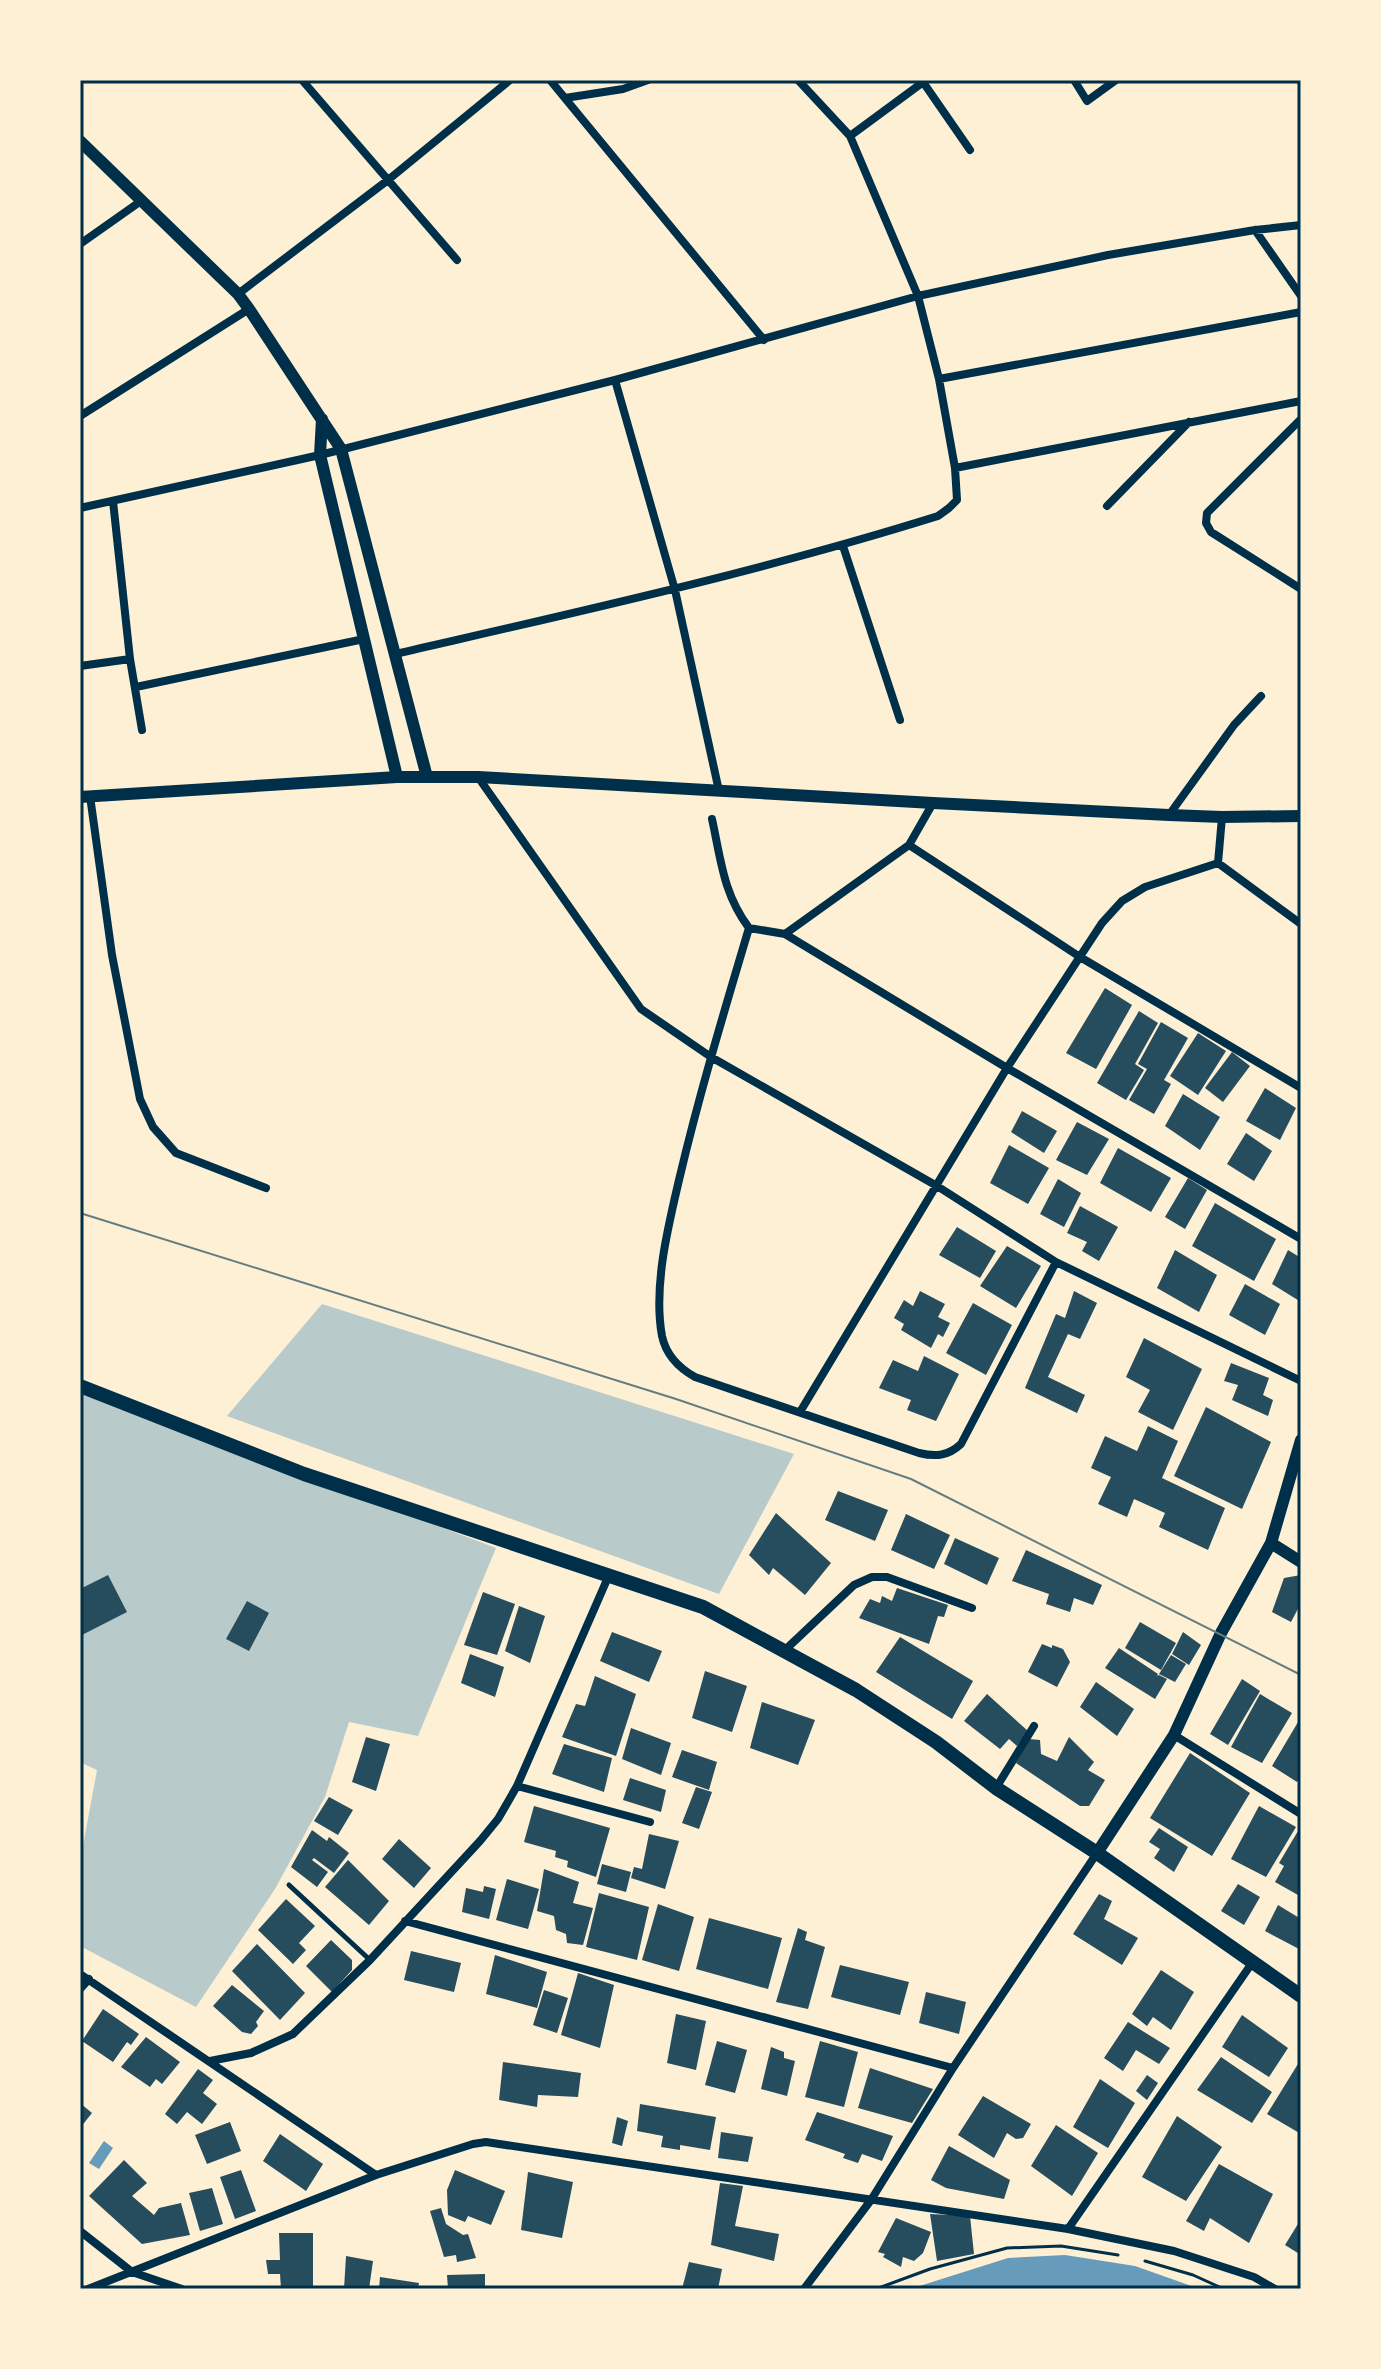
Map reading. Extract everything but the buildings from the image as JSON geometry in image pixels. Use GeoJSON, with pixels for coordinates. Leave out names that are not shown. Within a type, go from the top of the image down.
{"type":"FeatureCollection","features":[{"type":"Feature","properties":{"kind":"main road"},"geometry":{"type":"LineString","coordinates":[[80,1386],[304,1474],[703,1607],[856,1690],[936,1742],[996,1788],[1097,1853],[1301,1996]]}},
{"type":"Feature","properties":{"kind":"street"},"geometry":{"type":"LineString","coordinates":[[302,80],[457,260]]}},
{"type":"Feature","properties":{"kind":"street"},"geometry":{"type":"LineString","coordinates":[[238,294],[388,180],[510,80]]}},
{"type":"Feature","properties":{"kind":"street"},"geometry":{"type":"LineString","coordinates":[[550,80],[764,340]]}},
{"type":"Feature","properties":{"kind":"street"},"geometry":{"type":"LineString","coordinates":[[565,98],[623,89],[648,80]]}},
{"type":"Feature","properties":{"kind":"street"},"geometry":{"type":"LineString","coordinates":[[395,654],[675,590],[843,546],[938,516],[957,500],[955,468],[939,379],[918,296],[850,136],[798,80]]}},
{"type":"Feature","properties":{"kind":"street"},"geometry":{"type":"LineString","coordinates":[[1074,80],[1087,101],[1116,80]]}},
{"type":"Feature","properties":{"kind":"street"},"geometry":{"type":"LineString","coordinates":[[850,136],[925,81],[970,150]]}},
{"type":"Feature","properties":{"kind":"street"},"geometry":{"type":"LineString","coordinates":[[80,141],[238,294],[341,449],[427,777]]}},
{"type":"Feature","properties":{"kind":"street"},"geometry":{"type":"LineString","coordinates":[[80,244],[141,201]]}},
{"type":"Feature","properties":{"kind":"street"},"geometry":{"type":"LineString","coordinates":[[80,508],[320,455],[615,380],[918,296],[1108,255],[1301,225]]}},
{"type":"Feature","properties":{"kind":"street"},"geometry":{"type":"LineString","coordinates":[[1255,230],[1301,296]]}},
{"type":"Feature","properties":{"kind":"street"},"geometry":{"type":"LineString","coordinates":[[80,416],[249,309]]}},
{"type":"Feature","properties":{"kind":"street"},"geometry":{"type":"LineString","coordinates":[[939,379],[1301,312]]}},
{"type":"Feature","properties":{"kind":"street"},"geometry":{"type":"LineString","coordinates":[[615,380],[675,590],[719,791]]}},
{"type":"Feature","properties":{"kind":"street"},"geometry":{"type":"LineString","coordinates":[[955,468],[1301,401]]}},
{"type":"Feature","properties":{"kind":"street"},"geometry":{"type":"LineString","coordinates":[[322,419],[320,455],[397,777]]}},
{"type":"Feature","properties":{"kind":"street"},"geometry":{"type":"LineString","coordinates":[[1301,419],[1207,513],[1206,523],[1211,532],[1301,589]]}},
{"type":"Feature","properties":{"kind":"street"},"geometry":{"type":"LineString","coordinates":[[1107,506],[1190,421]]}},
{"type":"Feature","properties":{"kind":"street"},"geometry":{"type":"LineString","coordinates":[[113,501],[130,659],[142,730]]}},
{"type":"Feature","properties":{"kind":"street"},"geometry":{"type":"LineString","coordinates":[[843,546],[900,720]]}},
{"type":"Feature","properties":{"kind":"street"},"geometry":{"type":"LineString","coordinates":[[136,687],[364,639]]}},
{"type":"Feature","properties":{"kind":"street"},"geometry":{"type":"LineString","coordinates":[[80,666],[130,659]]}},
{"type":"Feature","properties":{"kind":"street"},"geometry":{"type":"LineString","coordinates":[[1169,815],[1234,725],[1261,696]]}},
{"type":"Feature","properties":{"kind":"street"},"geometry":{"type":"LineString","coordinates":[[266,1188],[176,1153],[153,1127],[146,1113],[140,1099],[112,955],[85,797],[397,777],[478,777],[1169,815],[1301,816]]}},
{"type":"Feature","properties":{"kind":"street"},"geometry":{"type":"LineString","coordinates":[[478,777],[641,1009],[711,1057],[937,1186],[1056,1262],[1301,1381]]}},
{"type":"Feature","properties":{"kind":"street"},"geometry":{"type":"LineString","coordinates":[[785,934],[909,845],[933,803]]}},
{"type":"Feature","properties":{"kind":"street"},"geometry":{"type":"LineString","coordinates":[[1218,863],[1222,817]]}},
{"type":"Feature","properties":{"kind":"street"},"geometry":{"type":"LineString","coordinates":[[712,819],[727,890],[749,928],[785,934],[1301,1239]]}},
{"type":"Feature","properties":{"kind":"street"},"geometry":{"type":"LineString","coordinates":[[909,845],[1080,957],[1301,1088]]}},
{"type":"Feature","properties":{"kind":"street"},"geometry":{"type":"LineString","coordinates":[[800,1412],[1007,1068],[1102,923],[1122,901],[1145,887],[1218,863]]}},
{"type":"Feature","properties":{"kind":"street"},"geometry":{"type":"LineString","coordinates":[[1218,863],[1301,924]]}},
{"type":"Feature","properties":{"kind":"street"},"geometry":{"type":"LineString","coordinates":[[749,928],[711,1057],[669,1224],[660,1292],[662,1334],[668,1353],[677,1366],[695,1377],[919,1453],[938,1455],[953,1451],[961,1444],[1056,1262]]}},
{"type":"Feature","properties":{"kind":"street"},"geometry":{"type":"LineString","coordinates":[[804,2289],[871,2200],[953,2068],[1174,1735],[1225,1625],[1271,1543],[1301,1440]]}},
{"type":"Feature","properties":{"kind":"street"},"geometry":{"type":"LineString","coordinates":[[1271,1543],[1301,1562]]}},
{"type":"Feature","properties":{"kind":"street"},"geometry":{"type":"LineString","coordinates":[[210,2061],[251,2053],[293,2034],[370,1960],[489,1830],[517,1786],[609,1575]]}},
{"type":"Feature","properties":{"kind":"street"},"geometry":{"type":"LineString","coordinates":[[785,1650],[854,1585],[872,1577],[887,1577],[972,1608]]}},
{"type":"Feature","properties":{"kind":"street"},"geometry":{"type":"LineString","coordinates":[[996,1788],[1034,1726]]}},
{"type":"Feature","properties":{"kind":"street"},"geometry":{"type":"LineString","coordinates":[[1174,1735],[1301,1814]]}},
{"type":"Feature","properties":{"kind":"street"},"geometry":{"type":"LineString","coordinates":[[517,1786],[650,1822]]}},
{"type":"Feature","properties":{"kind":"street"},"geometry":{"type":"LineString","coordinates":[[405,1921],[953,2068]]}},
{"type":"Feature","properties":{"kind":"street"},"geometry":{"type":"LineString","coordinates":[[1068,2229],[1252,1963]]}},
{"type":"Feature","properties":{"kind":"street"},"geometry":{"type":"LineString","coordinates":[[80,1974],[376,2175]]}},
{"type":"Feature","properties":{"kind":"street"},"geometry":{"type":"LineString","coordinates":[[80,1989],[89,1979]]}},
{"type":"Feature","properties":{"kind":"street"},"geometry":{"type":"LineString","coordinates":[[88,2289],[376,2175],[486,2142],[1068,2229],[1174,2251],[1254,2277],[1275,2289]]}},
{"type":"Feature","properties":{"kind":"street"},"geometry":{"type":"LineString","coordinates":[[80,2231],[132,2272],[182,2289]]}},
{"type":"Feature","properties":{"kind":"lane"},"geometry":{"type":"LineString","coordinates":[[289,1885],[370,1960]]}},
{"type":"Feature","properties":{"kind":"path"},"geometry":{"type":"LineString","coordinates":[[876,2289],[930,2269],[1007,2248],[1061,2246],[1121,2256]]}},
{"type":"Feature","properties":{"kind":"path"},"geometry":{"type":"LineString","coordinates":[[1136,2258],[1193,2275],[1224,2289]]}},
{"type":"Feature","properties":{"kind":"shaded area"},"geometry":{"type":"Polygon","coordinates":[[[322,1304],[794,1454],[719,1594],[227,1416],[322,1304]]]}},
{"type":"Feature","properties":{"kind":"shaded area"},"geometry":{"type":"Polygon","coordinates":[[[80,1390],[496,1548],[418,1736],[349,1722],[325,1797],[275,1889],[196,2007],[80,1946],[80,1862],[97,1770],[80,1762],[80,1390]]]}},
{"type":"Feature","properties":{"kind":"water"},"geometry":{"type":"Polygon","coordinates":[[[104,2141],[113,2148],[99,2169],[89,2163],[104,2141]]]}},
{"type":"Feature","properties":{"kind":"water"},"geometry":{"type":"Polygon","coordinates":[[[1065,2255],[1135,2266],[1200,2289],[910,2289],[1008,2258],[1065,2255]]]}},
{"type":"Feature","properties":{"kind":"tram line"},"geometry":{"type":"LineString","coordinates":[[80,1213],[676,1399],[911,1479],[1301,1675]]}}]}
